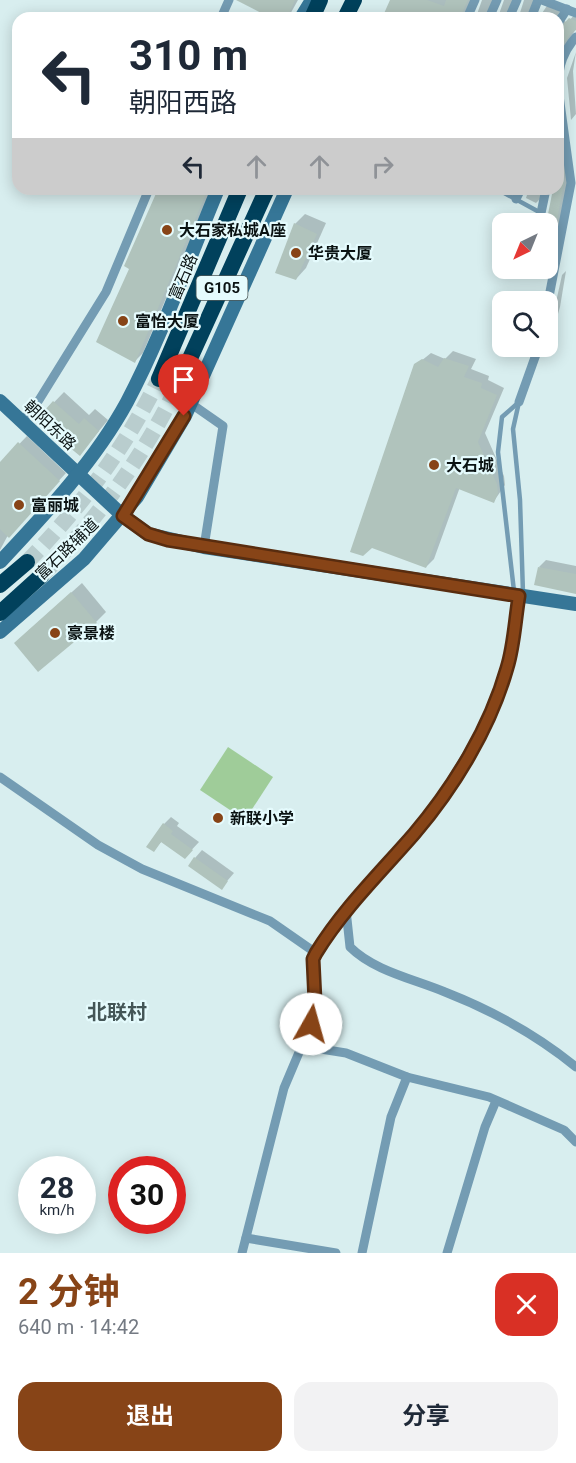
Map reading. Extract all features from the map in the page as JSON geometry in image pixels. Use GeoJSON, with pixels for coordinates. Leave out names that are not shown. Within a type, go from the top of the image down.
{"type":"FeatureCollection","features":[{"type":"Feature","properties":{"kind":"highway","name":"富石路"},"geometry":{"type":"LineString","coordinates":[[159,379],[237,195]]}},
{"type":"Feature","properties":{"kind":"highway","name":"G105"},"geometry":{"type":"LineString","coordinates":[[177,387],[264,195]]}},
{"type":"Feature","properties":{"kind":"highway"},"geometry":{"type":"LineString","coordinates":[[0,585],[27,562]]}},
{"type":"Feature","properties":{"kind":"highway"},"geometry":{"type":"LineString","coordinates":[[0,613],[41,576]]}},
{"type":"Feature","properties":{"kind":"main road"},"geometry":{"type":"LineString","coordinates":[[0,562],[77,473],[127,403],[215,195]]}},
{"type":"Feature","properties":{"kind":"main road","name":"富石路辅道"},"geometry":{"type":"LineString","coordinates":[[0,632],[84,559],[123,516],[166,449],[190,403],[284,195]]}},
{"type":"Feature","properties":{"kind":"main road","name":"朝阳东路"},"geometry":{"type":"LineString","coordinates":[[0,401],[123,516],[148,534],[204,547],[576,604]]}},
{"type":"Feature","properties":{"kind":"street"},"geometry":{"type":"LineString","coordinates":[[540,0],[572,11]]}},
{"type":"Feature","properties":{"kind":"street"},"geometry":{"type":"LineString","coordinates":[[564,53],[576,37]]}},
{"type":"Feature","properties":{"kind":"street"},"geometry":{"type":"LineString","coordinates":[[550,291],[571,183],[564,131]]}},
{"type":"Feature","properties":{"kind":"street"},"geometry":{"type":"LineString","coordinates":[[22,421],[39,400],[106,292],[146,195]]}},
{"type":"Feature","properties":{"kind":"street"},"geometry":{"type":"LineString","coordinates":[[516,199],[518,195]]}},
{"type":"Feature","properties":{"kind":"street"},"geometry":{"type":"LineString","coordinates":[[541,213],[545,195]]}},
{"type":"Feature","properties":{"kind":"street"},"geometry":{"type":"LineString","coordinates":[[519,402],[535,357]]}},
{"type":"Feature","properties":{"kind":"street"},"geometry":{"type":"LineString","coordinates":[[190,403],[223,426],[204,547]]}},
{"type":"Feature","properties":{"kind":"street"},"geometry":{"type":"LineString","coordinates":[[242,1253],[284,1088],[311,1024],[315,1001],[313,959],[345,910],[416,832],[436,805],[494,710],[508,666],[521,596]]}},
{"type":"Feature","properties":{"kind":"street"},"geometry":{"type":"LineString","coordinates":[[0,777],[98,845],[142,869],[270,921],[316,953]]}},
{"type":"Feature","properties":{"kind":"street"},"geometry":{"type":"LineString","coordinates":[[345,910],[350,947],[363,958],[447,992],[504,1020],[558,1053],[576,1067]]}},
{"type":"Feature","properties":{"kind":"street"},"geometry":{"type":"LineString","coordinates":[[302,1046],[346,1053],[407,1077],[496,1101],[564,1130],[576,1142]]}},
{"type":"Feature","properties":{"kind":"street"},"geometry":{"type":"LineString","coordinates":[[362,1253],[391,1117],[407,1077]]}},
{"type":"Feature","properties":{"kind":"street"},"geometry":{"type":"LineString","coordinates":[[447,1253],[485,1126],[496,1101]]}},
{"type":"Feature","properties":{"kind":"street"},"geometry":{"type":"LineString","coordinates":[[246,1238],[336,1253]]}},
{"type":"Feature","properties":{"kind":"lane"},"geometry":{"type":"LineString","coordinates":[[509,195],[541,213]]}},
{"type":"Feature","properties":{"kind":"lane"},"geometry":{"type":"LineString","coordinates":[[519,402],[513,429],[523,559],[521,596],[514,592],[498,452],[502,417],[519,402]]}},
{"type":"Feature","properties":{"kind":"green space"},"geometry":{"type":"Polygon","coordinates":[[[228,747],[273,777],[245,820],[200,790],[228,747]]]}},
{"type":"Feature","properties":{"kind":"building"},"geometry":{"type":"Polygon","coordinates":[[[236,0],[295,0],[290,12],[259,12],[236,0]]]}},
{"type":"Feature","properties":{"kind":"building"},"geometry":{"type":"Polygon","coordinates":[[[390,0],[427,0],[444,6],[446,0],[468,0],[463,12],[385,12],[390,0]]]}},
{"type":"Feature","properties":{"kind":"building"},"geometry":{"type":"Polygon","coordinates":[[[569,18],[576,21],[576,30],[564,43],[564,23],[569,18]]]}},
{"type":"Feature","properties":{"kind":"building"},"geometry":{"type":"Polygon","coordinates":[[[155,195],[205,195],[135,363],[96,342],[129,269],[124,266],[155,195]]]}},
{"type":"Feature","properties":{"kind":"building"},"geometry":{"type":"Polygon","coordinates":[[[552,195],[562,195],[558,215],[558,213],[548,213],[552,195]]]}},
{"type":"Feature","properties":{"kind":"building","name":"华贵大厦"},"geometry":{"type":"Polygon","coordinates":[[[294,223],[317,234],[296,280],[275,273],[294,223]]]}},
{"type":"Feature","properties":{"kind":"building","name":"大石城"},"geometry":{"type":"Polygon","coordinates":[[[444,358],[469,366],[464,377],[482,383],[481,388],[497,395],[478,442],[497,484],[498,493],[494,503],[456,488],[426,568],[372,548],[363,556],[350,552],[414,364],[422,359],[438,367],[444,358]]]}},
{"type":"Feature","properties":{"kind":"building"},"geometry":{"type":"Polygon","coordinates":[[[53,401],[79,424],[84,418],[99,431],[80,456],[36,420],[53,401]]]}},
{"type":"Feature","properties":{"kind":"building","name":"富丽城"},"geometry":{"type":"Polygon","coordinates":[[[18,442],[60,481],[9,538],[0,529],[0,462],[18,442]]]}},
{"type":"Feature","properties":{"kind":"building"},"geometry":{"type":"Polygon","coordinates":[[[538,567],[576,574],[576,594],[534,585],[538,567]]]}},
{"type":"Feature","properties":{"kind":"building","name":"豪景楼"},"geometry":{"type":"Polygon","coordinates":[[[71,592],[97,623],[38,672],[14,643],[71,592]]]}},
{"type":"Feature","properties":{"kind":"building"},"geometry":{"type":"Polygon","coordinates":[[[163,823],[173,831],[171,834],[193,850],[185,859],[161,842],[154,852],[146,847],[163,823]]]}},
{"type":"Feature","properties":{"kind":"building"},"geometry":{"type":"Polygon","coordinates":[[[194,857],[228,881],[222,890],[188,866],[194,857]]]}},
{"type":"Feature","properties":{"kind":"tunnel"},"geometry":{"type":"LineString","coordinates":[[27,562],[66,520],[117,453],[159,379]]}},
{"type":"Feature","properties":{"kind":"tunnel"},"geometry":{"type":"LineString","coordinates":[[41,576],[81,533],[117,488],[149,439],[177,387]]}},
{"type":"Feature","properties":{"kind":"place","name":"大石家私城A座"},"geometry":{"type":"Point","coordinates":[167,230]}},
{"type":"Feature","properties":{"kind":"place","name":"华贵大厦"},"geometry":{"type":"Point","coordinates":[296,253]}},
{"type":"Feature","properties":{"kind":"place","name":"富怡大厦"},"geometry":{"type":"Point","coordinates":[123,321]}},
{"type":"Feature","properties":{"kind":"place","name":"大石城"},"geometry":{"type":"Point","coordinates":[434,465]}},
{"type":"Feature","properties":{"kind":"place","name":"富丽城"},"geometry":{"type":"Point","coordinates":[19,505]}},
{"type":"Feature","properties":{"kind":"place","name":"豪景楼"},"geometry":{"type":"Point","coordinates":[55,633]}},
{"type":"Feature","properties":{"kind":"place","name":"新联小学"},"geometry":{"type":"Point","coordinates":[218,818]}},
{"type":"Feature","properties":{"kind":"district","name":"北联村"},"geometry":{"type":"Point","coordinates":[117,1012]}},
{"type":"Feature","properties":{"kind":"route"},"geometry":{"type":"LineString","coordinates":[[184,416],[137,497],[123,516],[148,534],[204,547],[519,596],[508,666],[494,710],[436,805],[416,832],[345,910],[316,953],[313,959],[315,1001],[311,1024]]}}]}
